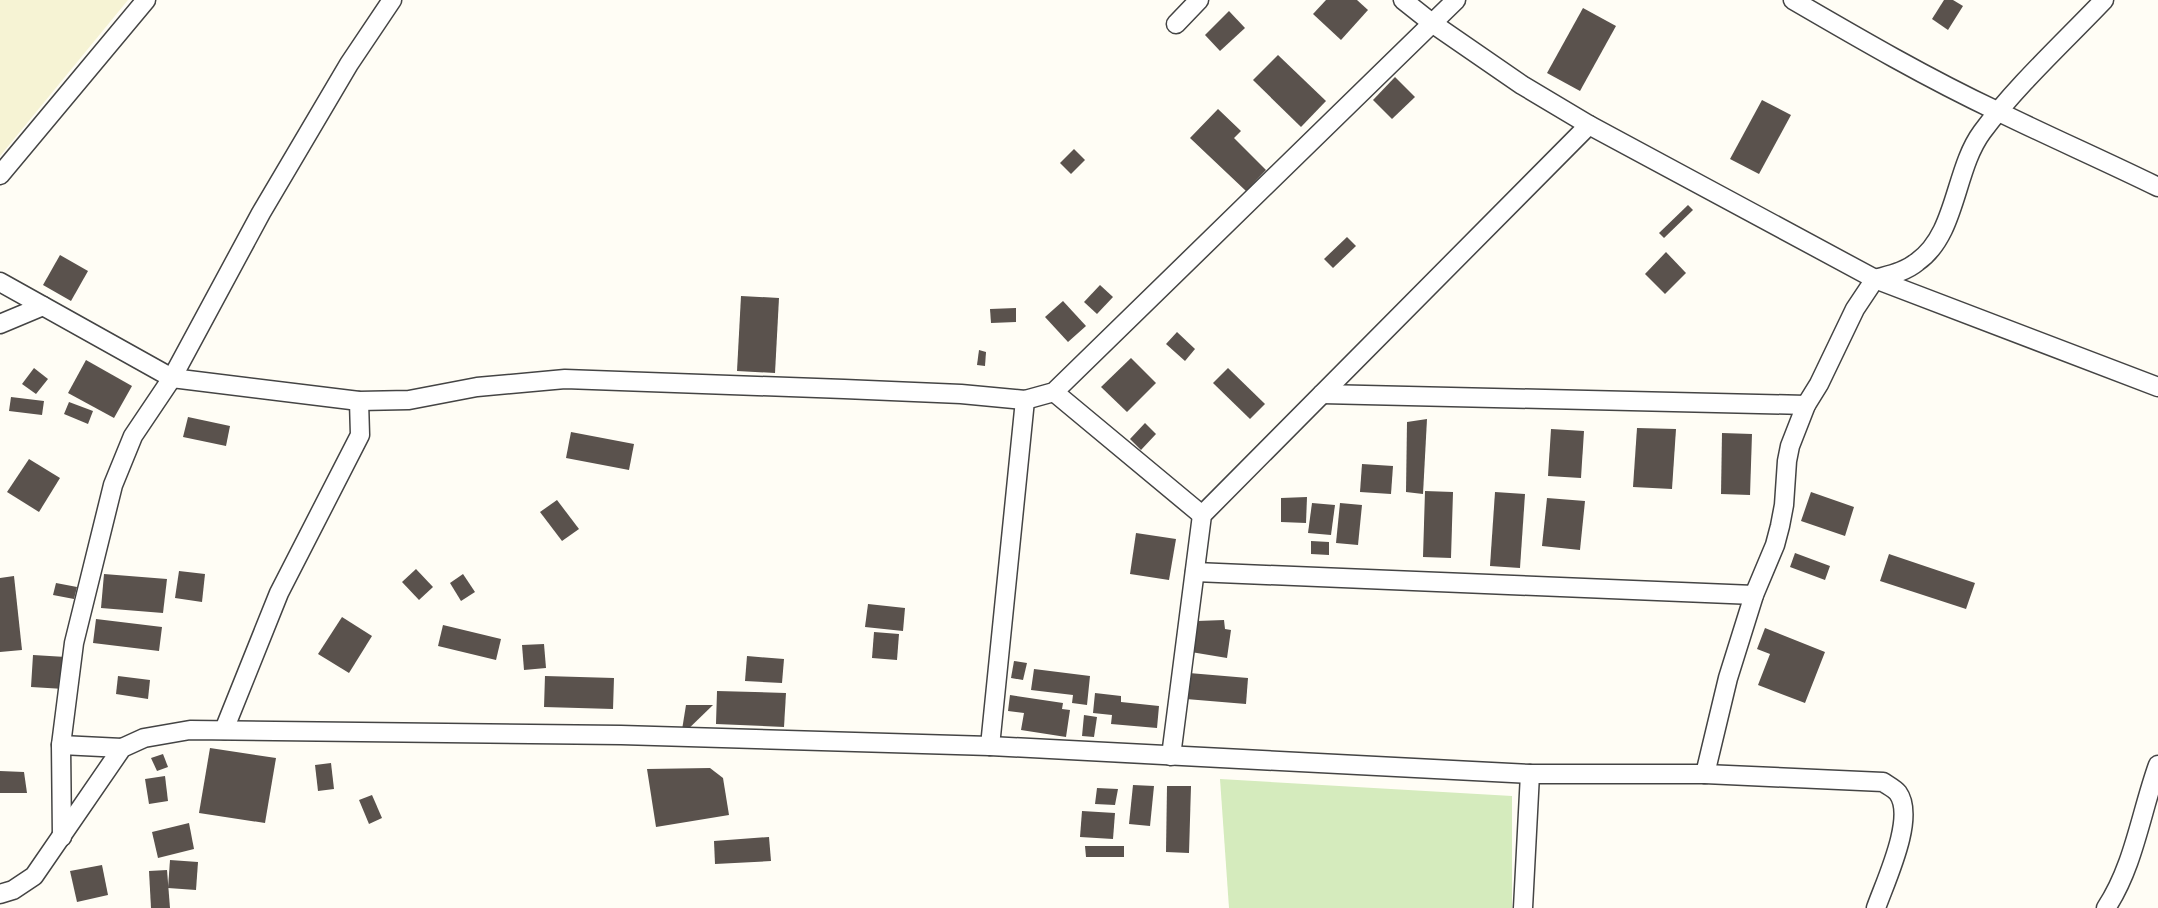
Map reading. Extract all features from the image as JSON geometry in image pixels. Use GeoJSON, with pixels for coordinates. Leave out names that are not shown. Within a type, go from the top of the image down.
{"type":"FeatureCollection","features":[{"type":"Feature","properties":{"kind":"street"},"geometry":{"type":"LineString","coordinates":[[0,175],[146,0]]}},
{"type":"Feature","properties":{"kind":"street"},"geometry":{"type":"LineString","coordinates":[[62,837],[61,745],[74,643],[113,485],[133,436],[172,378],[261,213],[349,64],[392,0]]}},
{"type":"Feature","properties":{"kind":"street"},"geometry":{"type":"LineString","coordinates":[[1176,24],[1199,0]]}},
{"type":"Feature","properties":{"kind":"street"},"geometry":{"type":"LineString","coordinates":[[1403,0],[1432,23],[1522,85],[1589,124],[1875,279],[2158,387]]}},
{"type":"Feature","properties":{"kind":"street"},"geometry":{"type":"LineString","coordinates":[[0,282],[172,378],[359,401],[409,400],[477,387],[566,379],[868,390],[1025,400],[1054,392],[1456,0]]}},
{"type":"Feature","properties":{"kind":"street"},"geometry":{"type":"LineString","coordinates":[[1793,0],[1895,59],[1998,112],[2158,187]]}},
{"type":"Feature","properties":{"kind":"street"},"geometry":{"type":"LineString","coordinates":[[1705,774],[1728,678],[1754,595],[1777,536],[1784,506],[1790,446],[1806,405],[1819,384],[1855,309],[1875,279],[1900,272],[1918,262],[1934,246],[1944,228],[1963,171],[1977,139],[1998,112],[2104,0]]}},
{"type":"Feature","properties":{"kind":"street"},"geometry":{"type":"LineString","coordinates":[[1172,756],[1202,515],[1589,124]]}},
{"type":"Feature","properties":{"kind":"street"},"geometry":{"type":"LineString","coordinates":[[0,324],[43,306]]}},
{"type":"Feature","properties":{"kind":"street"},"geometry":{"type":"LineString","coordinates":[[1054,392],[1202,515]]}},
{"type":"Feature","properties":{"kind":"street"},"geometry":{"type":"LineString","coordinates":[[1322,394],[1806,405]]}},
{"type":"Feature","properties":{"kind":"street"},"geometry":{"type":"LineString","coordinates":[[990,746],[1025,400]]}},
{"type":"Feature","properties":{"kind":"street"},"geometry":{"type":"LineString","coordinates":[[224,730],[279,592],[360,435],[359,401]]}},
{"type":"Feature","properties":{"kind":"street"},"geometry":{"type":"LineString","coordinates":[[1195,572],[1754,595]]}},
{"type":"Feature","properties":{"kind":"street"},"geometry":{"type":"LineString","coordinates":[[61,745],[122,748],[144,738],[190,730],[621,735],[990,746],[1530,774],[1705,774],[1883,782],[1898,794],[1904,811],[1901,835],[1876,908]]}},
{"type":"Feature","properties":{"kind":"street"},"geometry":{"type":"LineString","coordinates":[[0,894],[13,890],[34,876],[122,748]]}},
{"type":"Feature","properties":{"kind":"street"},"geometry":{"type":"LineString","coordinates":[[2106,908],[2114,895],[2132,850],[2158,765]]}},
{"type":"Feature","properties":{"kind":"street"},"geometry":{"type":"LineString","coordinates":[[1523,908],[1530,774]]}},
{"type":"Feature","properties":{"kind":"shaded area"},"geometry":{"type":"Polygon","coordinates":[[[0,0],[128,0],[0,156],[0,0]]]}},
{"type":"Feature","properties":{"kind":"green space"},"geometry":{"type":"Polygon","coordinates":[[[1220,779],[1512,796],[1512,908],[1229,908],[1220,779]]]}},
{"type":"Feature","properties":{"kind":"building"},"geometry":{"type":"Polygon","coordinates":[[[1326,0],[1357,0],[1368,10],[1341,40],[1313,14],[1326,0]]]}},
{"type":"Feature","properties":{"kind":"building"},"geometry":{"type":"Polygon","coordinates":[[[1944,0],[1953,0],[1963,6],[1948,30],[1932,19],[1944,0]]]}},
{"type":"Feature","properties":{"kind":"building"},"geometry":{"type":"Polygon","coordinates":[[[1583,8],[1616,26],[1580,91],[1547,73],[1583,8]]]}},
{"type":"Feature","properties":{"kind":"building"},"geometry":{"type":"Polygon","coordinates":[[[1229,11],[1245,28],[1220,51],[1205,35],[1229,11]]]}},
{"type":"Feature","properties":{"kind":"building"},"geometry":{"type":"Polygon","coordinates":[[[1278,55],[1326,101],[1301,127],[1253,80],[1278,55]]]}},
{"type":"Feature","properties":{"kind":"building"},"geometry":{"type":"Polygon","coordinates":[[[1395,77],[1415,97],[1392,119],[1373,100],[1395,77]]]}},
{"type":"Feature","properties":{"kind":"building"},"geometry":{"type":"Polygon","coordinates":[[[1762,100],[1791,115],[1759,174],[1730,159],[1762,100]]]}},
{"type":"Feature","properties":{"kind":"building"},"geometry":{"type":"Polygon","coordinates":[[[1218,109],[1241,131],[1234,138],[1266,170],[1246,191],[1190,138],[1218,109]]]}},
{"type":"Feature","properties":{"kind":"building"},"geometry":{"type":"Polygon","coordinates":[[[1074,149],[1085,160],[1071,174],[1060,163],[1074,149]]]}},
{"type":"Feature","properties":{"kind":"building"},"geometry":{"type":"Polygon","coordinates":[[[1688,205],[1693,210],[1664,238],[1659,233],[1688,205]]]}},
{"type":"Feature","properties":{"kind":"building"},"geometry":{"type":"Polygon","coordinates":[[[1347,237],[1356,246],[1333,268],[1324,259],[1347,237]]]}},
{"type":"Feature","properties":{"kind":"building"},"geometry":{"type":"Polygon","coordinates":[[[1666,252],[1686,273],[1665,294],[1645,274],[1666,252]]]}},
{"type":"Feature","properties":{"kind":"building"},"geometry":{"type":"Polygon","coordinates":[[[60,255],[88,271],[71,301],[43,285],[60,255]]]}},
{"type":"Feature","properties":{"kind":"building"},"geometry":{"type":"Polygon","coordinates":[[[1100,285],[1113,297],[1097,314],[1084,302],[1100,285]]]}},
{"type":"Feature","properties":{"kind":"building"},"geometry":{"type":"Polygon","coordinates":[[[741,296],[779,298],[775,373],[737,371],[741,296]]]}},
{"type":"Feature","properties":{"kind":"building"},"geometry":{"type":"Polygon","coordinates":[[[1063,301],[1086,326],[1068,342],[1045,317],[1063,301]]]}},
{"type":"Feature","properties":{"kind":"building"},"geometry":{"type":"Polygon","coordinates":[[[1016,308],[1016,322],[991,323],[990,309],[1016,308]]]}},
{"type":"Feature","properties":{"kind":"building"},"geometry":{"type":"Polygon","coordinates":[[[1177,332],[1195,349],[1185,361],[1166,344],[1177,332]]]}},
{"type":"Feature","properties":{"kind":"building"},"geometry":{"type":"Polygon","coordinates":[[[979,350],[986,352],[985,366],[977,365],[979,350]]]}},
{"type":"Feature","properties":{"kind":"building"},"geometry":{"type":"Polygon","coordinates":[[[1131,358],[1156,383],[1127,412],[1101,387],[1131,358]]]}},
{"type":"Feature","properties":{"kind":"building"},"geometry":{"type":"Polygon","coordinates":[[[86,360],[132,386],[114,418],[68,393],[86,360]]]}},
{"type":"Feature","properties":{"kind":"building"},"geometry":{"type":"Polygon","coordinates":[[[34,368],[48,379],[36,394],[22,384],[34,368]]]}},
{"type":"Feature","properties":{"kind":"building"},"geometry":{"type":"Polygon","coordinates":[[[1228,368],[1265,404],[1250,419],[1213,383],[1228,368]]]}},
{"type":"Feature","properties":{"kind":"building"},"geometry":{"type":"Polygon","coordinates":[[[11,397],[44,401],[42,415],[9,411],[11,397]]]}},
{"type":"Feature","properties":{"kind":"building"},"geometry":{"type":"Polygon","coordinates":[[[69,402],[93,411],[88,424],[64,414],[69,402]]]}},
{"type":"Feature","properties":{"kind":"building"},"geometry":{"type":"Polygon","coordinates":[[[188,417],[230,426],[226,446],[183,437],[188,417]]]}},
{"type":"Feature","properties":{"kind":"building"},"geometry":{"type":"Polygon","coordinates":[[[1427,419],[1423,494],[1406,492],[1407,422],[1427,419]]]}},
{"type":"Feature","properties":{"kind":"building"},"geometry":{"type":"Polygon","coordinates":[[[1145,423],[1156,434],[1141,450],[1130,439],[1145,423]]]}},
{"type":"Feature","properties":{"kind":"building"},"geometry":{"type":"Polygon","coordinates":[[[1637,428],[1676,429],[1672,489],[1633,487],[1637,428]]]}},
{"type":"Feature","properties":{"kind":"building"},"geometry":{"type":"Polygon","coordinates":[[[1551,429],[1584,431],[1581,478],[1548,476],[1551,429]]]}},
{"type":"Feature","properties":{"kind":"building"},"geometry":{"type":"Polygon","coordinates":[[[571,432],[634,444],[629,470],[566,458],[571,432]]]}},
{"type":"Feature","properties":{"kind":"building"},"geometry":{"type":"Polygon","coordinates":[[[1722,433],[1752,434],[1750,495],[1721,494],[1722,433]]]}},
{"type":"Feature","properties":{"kind":"building"},"geometry":{"type":"Polygon","coordinates":[[[29,459],[60,478],[39,512],[7,492],[29,459]]]}},
{"type":"Feature","properties":{"kind":"building"},"geometry":{"type":"Polygon","coordinates":[[[1362,464],[1393,466],[1391,494],[1360,492],[1362,464]]]}},
{"type":"Feature","properties":{"kind":"building"},"geometry":{"type":"Polygon","coordinates":[[[1425,491],[1453,492],[1451,558],[1423,557],[1425,491]]]}},
{"type":"Feature","properties":{"kind":"building"},"geometry":{"type":"Polygon","coordinates":[[[1495,492],[1525,494],[1520,568],[1490,566],[1495,492]]]}},
{"type":"Feature","properties":{"kind":"building"},"geometry":{"type":"Polygon","coordinates":[[[1811,492],[1854,507],[1845,536],[1801,521],[1811,492]]]}},
{"type":"Feature","properties":{"kind":"building"},"geometry":{"type":"Polygon","coordinates":[[[1307,497],[1306,523],[1281,522],[1281,498],[1307,497]]]}},
{"type":"Feature","properties":{"kind":"building"},"geometry":{"type":"Polygon","coordinates":[[[1547,498],[1585,501],[1580,550],[1542,546],[1547,498]]]}},
{"type":"Feature","properties":{"kind":"building"},"geometry":{"type":"Polygon","coordinates":[[[557,500],[579,529],[562,541],[540,512],[557,500]]]}},
{"type":"Feature","properties":{"kind":"building"},"geometry":{"type":"Polygon","coordinates":[[[1312,503],[1335,505],[1331,535],[1308,533],[1312,503]]]}},
{"type":"Feature","properties":{"kind":"building"},"geometry":{"type":"Polygon","coordinates":[[[1340,503],[1362,505],[1358,545],[1336,543],[1340,503]]]}},
{"type":"Feature","properties":{"kind":"building"},"geometry":{"type":"Polygon","coordinates":[[[1136,533],[1176,539],[1169,580],[1130,574],[1136,533]]]}},
{"type":"Feature","properties":{"kind":"building"},"geometry":{"type":"Polygon","coordinates":[[[1311,541],[1329,542],[1329,555],[1311,554],[1311,541]]]}},
{"type":"Feature","properties":{"kind":"building"},"geometry":{"type":"Polygon","coordinates":[[[1795,553],[1830,566],[1825,580],[1790,567],[1795,553]]]}},
{"type":"Feature","properties":{"kind":"building"},"geometry":{"type":"Polygon","coordinates":[[[1889,554],[1975,583],[1966,609],[1880,581],[1889,554]]]}},
{"type":"Feature","properties":{"kind":"building"},"geometry":{"type":"Polygon","coordinates":[[[416,569],[433,587],[419,600],[402,582],[416,569]]]}},
{"type":"Feature","properties":{"kind":"building"},"geometry":{"type":"Polygon","coordinates":[[[179,571],[205,574],[202,602],[175,598],[179,571]]]}},
{"type":"Feature","properties":{"kind":"building"},"geometry":{"type":"Polygon","coordinates":[[[104,574],[167,579],[163,613],[101,608],[104,574]]]}},
{"type":"Feature","properties":{"kind":"building"},"geometry":{"type":"Polygon","coordinates":[[[463,574],[475,592],[461,601],[450,583],[463,574]]]}},
{"type":"Feature","properties":{"kind":"building"},"geometry":{"type":"Polygon","coordinates":[[[14,576],[22,650],[0,652],[0,578],[14,576]]]}},
{"type":"Feature","properties":{"kind":"building"},"geometry":{"type":"Polygon","coordinates":[[[56,583],[77,587],[74,599],[53,595],[56,583]]]}},
{"type":"Feature","properties":{"kind":"building"},"geometry":{"type":"Polygon","coordinates":[[[868,604],[905,608],[903,631],[865,627],[868,604]]]}},
{"type":"Feature","properties":{"kind":"building"},"geometry":{"type":"Polygon","coordinates":[[[342,617],[372,636],[349,673],[318,654],[342,617]]]}},
{"type":"Feature","properties":{"kind":"building"},"geometry":{"type":"Polygon","coordinates":[[[96,619],[162,627],[159,651],[93,643],[96,619]]]}},
{"type":"Feature","properties":{"kind":"building"},"geometry":{"type":"Polygon","coordinates":[[[1224,620],[1225,629],[1231,630],[1227,658],[1191,652],[1197,621],[1224,620]]]}},
{"type":"Feature","properties":{"kind":"building"},"geometry":{"type":"Polygon","coordinates":[[[443,625],[501,639],[496,660],[438,646],[443,625]]]}},
{"type":"Feature","properties":{"kind":"building"},"geometry":{"type":"Polygon","coordinates":[[[1765,628],[1825,652],[1805,703],[1758,685],[1770,654],[1757,649],[1765,628]]]}},
{"type":"Feature","properties":{"kind":"building"},"geometry":{"type":"Polygon","coordinates":[[[874,632],[899,634],[897,660],[872,658],[874,632]]]}},
{"type":"Feature","properties":{"kind":"building"},"geometry":{"type":"Polygon","coordinates":[[[544,644],[546,668],[524,670],[522,645],[544,644]]]}},
{"type":"Feature","properties":{"kind":"building"},"geometry":{"type":"Polygon","coordinates":[[[33,655],[66,657],[64,689],[31,687],[33,655]]]}},
{"type":"Feature","properties":{"kind":"building"},"geometry":{"type":"Polygon","coordinates":[[[747,656],[784,659],[782,683],[745,681],[747,656]]]}},
{"type":"Feature","properties":{"kind":"building"},"geometry":{"type":"Polygon","coordinates":[[[1014,661],[1027,663],[1023,680],[1011,678],[1014,661]]]}},
{"type":"Feature","properties":{"kind":"building"},"geometry":{"type":"Polygon","coordinates":[[[1034,669],[1090,676],[1087,705],[1072,703],[1073,695],[1031,690],[1034,669]]]}},
{"type":"Feature","properties":{"kind":"building"},"geometry":{"type":"Polygon","coordinates":[[[1189,673],[1248,678],[1246,704],[1186,699],[1189,673]]]}},
{"type":"Feature","properties":{"kind":"building"},"geometry":{"type":"Polygon","coordinates":[[[118,676],[150,680],[148,699],[116,694],[118,676]]]}},
{"type":"Feature","properties":{"kind":"building"},"geometry":{"type":"Polygon","coordinates":[[[545,676],[614,678],[613,709],[544,707],[545,676]]]}},
{"type":"Feature","properties":{"kind":"building"},"geometry":{"type":"Polygon","coordinates":[[[717,691],[786,693],[784,727],[716,724],[717,691]]]}},
{"type":"Feature","properties":{"kind":"building"},"geometry":{"type":"Polygon","coordinates":[[[1095,693],[1121,696],[1121,702],[1159,706],[1157,728],[1111,724],[1112,715],[1093,713],[1095,693]]]}},
{"type":"Feature","properties":{"kind":"building"},"geometry":{"type":"Polygon","coordinates":[[[1010,695],[1063,703],[1062,709],[1070,710],[1066,737],[1021,730],[1024,713],[1008,711],[1010,695]]]}},
{"type":"Feature","properties":{"kind":"building"},"geometry":{"type":"Polygon","coordinates":[[[686,705],[713,705],[681,736],[686,705]]]}},
{"type":"Feature","properties":{"kind":"building"},"geometry":{"type":"Polygon","coordinates":[[[1084,715],[1097,717],[1094,737],[1082,736],[1084,715]]]}},
{"type":"Feature","properties":{"kind":"building"},"geometry":{"type":"Polygon","coordinates":[[[210,748],[276,758],[265,823],[199,813],[210,748]]]}},
{"type":"Feature","properties":{"kind":"building"},"geometry":{"type":"Polygon","coordinates":[[[163,754],[168,767],[157,771],[151,758],[163,754]]]}},
{"type":"Feature","properties":{"kind":"building"},"geometry":{"type":"Polygon","coordinates":[[[331,763],[334,789],[318,791],[315,765],[331,763]]]}},
{"type":"Feature","properties":{"kind":"building"},"geometry":{"type":"Polygon","coordinates":[[[710,768],[723,778],[729,815],[656,827],[647,769],[710,768]]]}},
{"type":"Feature","properties":{"kind":"building"},"geometry":{"type":"Polygon","coordinates":[[[0,771],[24,772],[27,793],[0,793],[0,771]]]}},
{"type":"Feature","properties":{"kind":"building"},"geometry":{"type":"Polygon","coordinates":[[[165,776],[168,801],[149,804],[145,779],[165,776]]]}},
{"type":"Feature","properties":{"kind":"building"},"geometry":{"type":"Polygon","coordinates":[[[1133,785],[1154,786],[1150,826],[1129,824],[1133,785]]]}},
{"type":"Feature","properties":{"kind":"building"},"geometry":{"type":"Polygon","coordinates":[[[1167,786],[1191,786],[1189,853],[1166,852],[1167,786]]]}},
{"type":"Feature","properties":{"kind":"building"},"geometry":{"type":"Polygon","coordinates":[[[1097,788],[1118,789],[1115,805],[1095,804],[1097,788]]]}},
{"type":"Feature","properties":{"kind":"building"},"geometry":{"type":"Polygon","coordinates":[[[372,795],[382,818],[369,824],[359,800],[372,795]]]}},
{"type":"Feature","properties":{"kind":"building"},"geometry":{"type":"Polygon","coordinates":[[[1082,811],[1115,813],[1113,839],[1080,837],[1082,811]]]}},
{"type":"Feature","properties":{"kind":"building"},"geometry":{"type":"Polygon","coordinates":[[[189,823],[194,849],[158,858],[152,832],[189,823]]]}},
{"type":"Feature","properties":{"kind":"building"},"geometry":{"type":"Polygon","coordinates":[[[769,837],[771,861],[715,864],[714,841],[769,837]]]}},
{"type":"Feature","properties":{"kind":"building"},"geometry":{"type":"Polygon","coordinates":[[[1085,846],[1124,846],[1124,857],[1086,857],[1085,846]]]}},
{"type":"Feature","properties":{"kind":"building"},"geometry":{"type":"Polygon","coordinates":[[[170,860],[198,862],[196,890],[168,888],[170,860]]]}},
{"type":"Feature","properties":{"kind":"building"},"geometry":{"type":"Polygon","coordinates":[[[102,865],[108,895],[77,902],[70,871],[102,865]]]}},
{"type":"Feature","properties":{"kind":"building"},"geometry":{"type":"Polygon","coordinates":[[[167,870],[170,908],[151,908],[149,871],[167,870]]]}}]}
